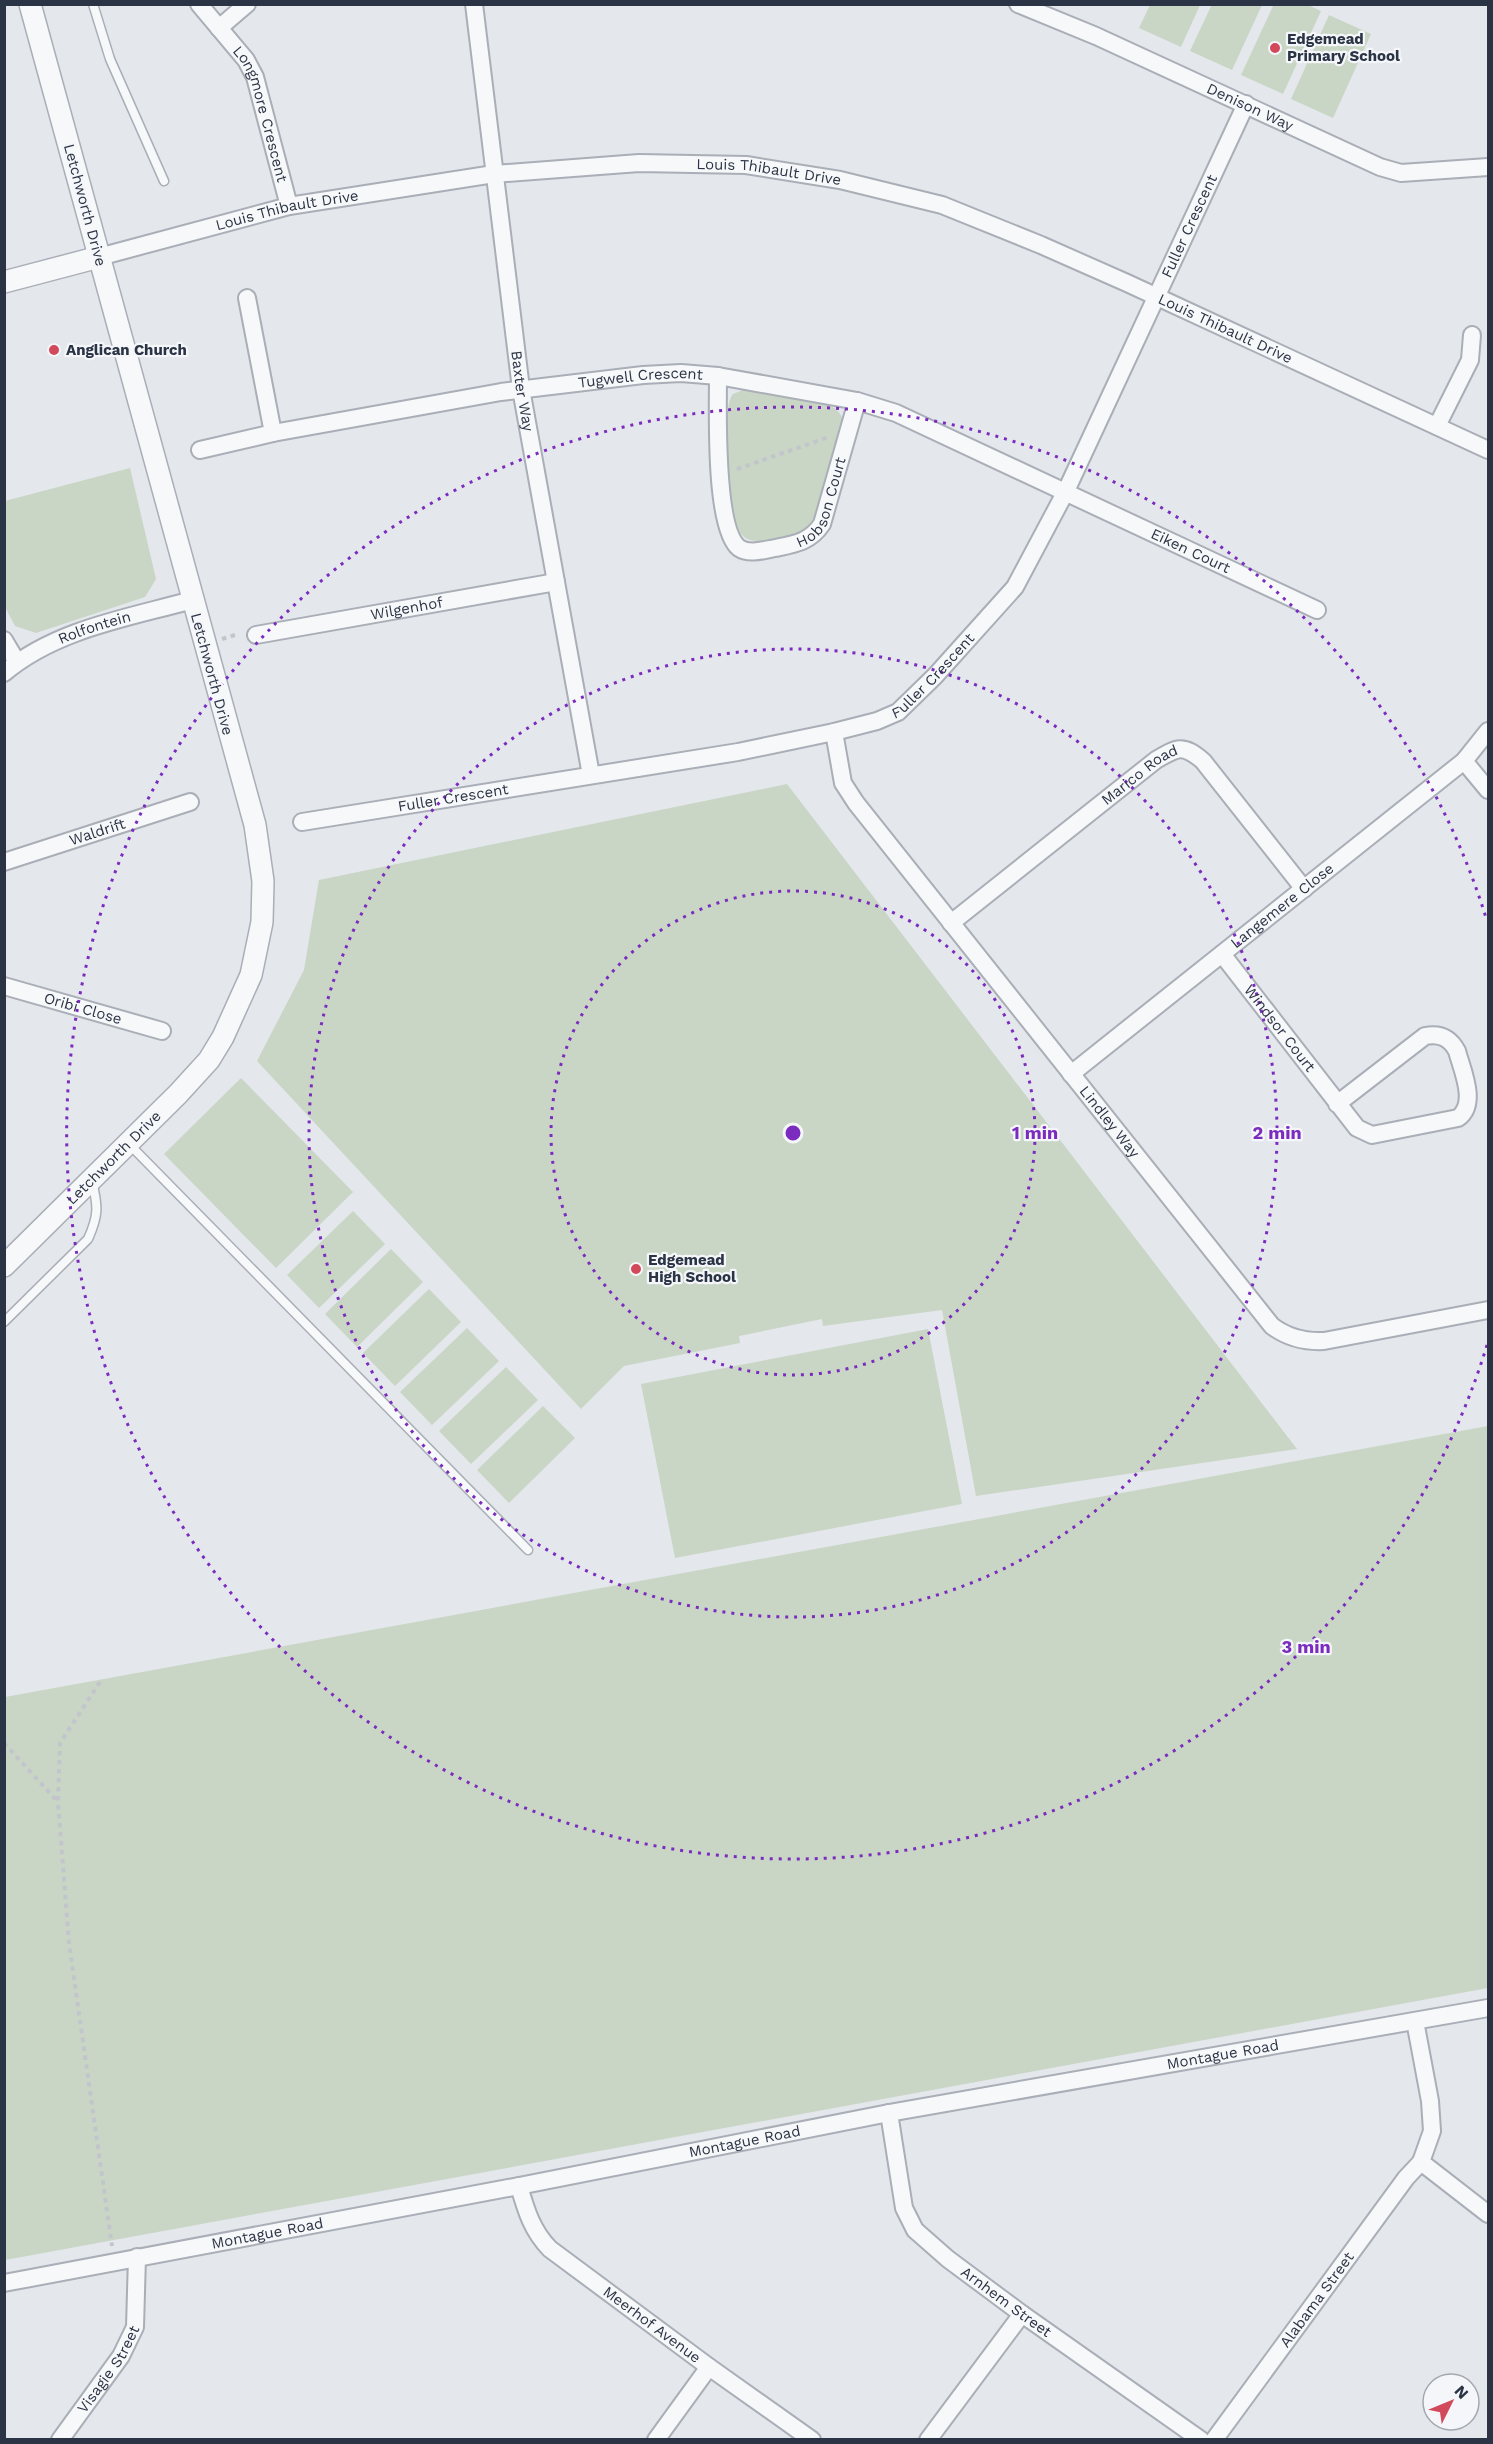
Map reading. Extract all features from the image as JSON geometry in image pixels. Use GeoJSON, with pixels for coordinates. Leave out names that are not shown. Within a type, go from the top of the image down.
{"type":"FeatureCollection","features":[{"type":"Feature","properties":{"kind":"street","name":"Letchworth Drive"},"geometry":{"type":"LineString","coordinates":[[4,1266],[200,1071],[220,1043],[248,984],[260,932],[264,896],[255,825],[30,4]]}},
{"type":"Feature","properties":{"kind":"street","name":"Longmore Crescent"},"geometry":{"type":"LineString","coordinates":[[199,4],[246,60],[255,77],[289,206]]}},
{"type":"Feature","properties":{"kind":"street"},"geometry":{"type":"LineString","coordinates":[[219,28],[247,4]]}},
{"type":"Feature","properties":{"kind":"street","name":"Baxter Way"},"geometry":{"type":"LineString","coordinates":[[474,4],[521,389],[591,775]]}},
{"type":"Feature","properties":{"kind":"street","name":"Denison Way"},"geometry":{"type":"LineString","coordinates":[[1018,4],[1042,8],[1360,159],[1401,173],[1488,167]]}},
{"type":"Feature","properties":{"kind":"street","name":"Fuller Crescent"},"geometry":{"type":"LineString","coordinates":[[302,822],[738,752],[834,732],[877,721],[898,712],[922,690],[1015,587],[1066,491],[1246,104]]}},
{"type":"Feature","properties":{"kind":"street","name":"Louis Thibault Drive"},"geometry":{"type":"LineString","coordinates":[[4,282],[289,206],[494,174],[639,163],[746,165],[840,180],[942,205],[1041,245],[1488,450]]}},
{"type":"Feature","properties":{"kind":"street"},"geometry":{"type":"LineString","coordinates":[[246,298],[273,433]]}},
{"type":"Feature","properties":{"kind":"street"},"geometry":{"type":"LineString","coordinates":[[1437,426],[1470,360],[1472,335]]}},
{"type":"Feature","properties":{"kind":"street","name":"Tugwell Crescent"},"geometry":{"type":"LineString","coordinates":[[200,450],[273,433],[521,389],[681,373],[718,376],[857,401],[896,413],[1066,491]]}},
{"type":"Feature","properties":{"kind":"street","name":"Hobson Court"},"geometry":{"type":"LineString","coordinates":[[718,376],[719,476],[730,536],[739,547],[754,552],[803,543],[814,535],[822,524],[857,401]]}},
{"type":"Feature","properties":{"kind":"street","name":"Eiken Court"},"geometry":{"type":"LineString","coordinates":[[1066,491],[1317,609]]}},
{"type":"Feature","properties":{"kind":"street","name":"Wilgenhof"},"geometry":{"type":"LineString","coordinates":[[256,635],[555,582]]}},
{"type":"Feature","properties":{"kind":"street","name":"Rolfontein"},"geometry":{"type":"LineString","coordinates":[[11,668],[66,636],[192,600]]}},
{"type":"Feature","properties":{"kind":"street"},"geometry":{"type":"LineString","coordinates":[[4,640],[11,668]]}},
{"type":"Feature","properties":{"kind":"street","name":"Langemere Close"},"geometry":{"type":"LineString","coordinates":[[1071,1074],[1464,761],[1488,731]]}},
{"type":"Feature","properties":{"kind":"street","name":"Lindley Way"},"geometry":{"type":"LineString","coordinates":[[834,732],[843,783],[856,803],[1264,1319],[1280,1332],[1300,1340],[1324,1341],[1488,1310]]}},
{"type":"Feature","properties":{"kind":"street","name":"Marico Road"},"geometry":{"type":"LineString","coordinates":[[951,923],[1156,760],[1181,748],[1191,751],[1203,761],[1304,889]]}},
{"type":"Feature","properties":{"kind":"street"},"geometry":{"type":"LineString","coordinates":[[1464,761],[1488,790]]}},
{"type":"Feature","properties":{"kind":"street","name":"Waldrift"},"geometry":{"type":"LineString","coordinates":[[4,862],[190,802]]}},
{"type":"Feature","properties":{"kind":"street","name":"Windsor Court"},"geometry":{"type":"LineString","coordinates":[[1222,954],[1337,1104],[1357,1128],[1372,1135],[1458,1118],[1466,1111],[1469,1101],[1457,1051],[1448,1038],[1432,1035],[1425,1036],[1337,1104]]}},
{"type":"Feature","properties":{"kind":"street","name":"Oribi Close"},"geometry":{"type":"LineString","coordinates":[[4,986],[162,1030]]}},
{"type":"Feature","properties":{"kind":"street","name":"Montague Road"},"geometry":{"type":"LineString","coordinates":[[4,2283],[519,2186],[889,2113],[1488,2008]]}},
{"type":"Feature","properties":{"kind":"street","name":"Alabama Street"},"geometry":{"type":"LineString","coordinates":[[1214,2439],[1420,2162],[1432,2131],[1430,2101],[1415,2021]]}},
{"type":"Feature","properties":{"kind":"street","name":"Arnhem Street"},"geometry":{"type":"LineString","coordinates":[[889,2113],[904,2208],[915,2230],[948,2259],[1022,2314],[1201,2439]]}},
{"type":"Feature","properties":{"kind":"street"},"geometry":{"type":"LineString","coordinates":[[1420,2162],[1488,2214]]}},
{"type":"Feature","properties":{"kind":"street","name":"Meerhof Avenue"},"geometry":{"type":"LineString","coordinates":[[519,2186],[537,2236],[550,2249],[709,2367],[812,2439]]}},
{"type":"Feature","properties":{"kind":"street","name":"Visagie Street"},"geometry":{"type":"LineString","coordinates":[[60,2439],[121,2356],[135,2327],[137,2257]]}},
{"type":"Feature","properties":{"kind":"street"},"geometry":{"type":"LineString","coordinates":[[928,2439],[1022,2314]]}},
{"type":"Feature","properties":{"kind":"street"},"geometry":{"type":"LineString","coordinates":[[656,2439],[709,2367]]}},
{"type":"Feature","properties":{"kind":"lane"},"geometry":{"type":"LineString","coordinates":[[93,4],[110,59],[164,181]]}},
{"type":"Feature","properties":{"kind":"lane"},"geometry":{"type":"LineString","coordinates":[[128,1143],[528,1550]]}},
{"type":"Feature","properties":{"kind":"lane"},"geometry":{"type":"LineString","coordinates":[[4,1322],[88,1239],[94,1227],[98,1206],[91,1180]]}},
{"type":"Feature","properties":{"kind":"path"},"geometry":{"type":"LineString","coordinates":[[719,476],[850,430]]}},
{"type":"Feature","properties":{"kind":"path"},"geometry":{"type":"LineString","coordinates":[[204,643],[242,633],[256,635]]}},
{"type":"Feature","properties":{"kind":"path"},"geometry":{"type":"LineString","coordinates":[[100,1682],[60,1743],[58,1802],[69,1943],[114,2262]]}},
{"type":"Feature","properties":{"kind":"path"},"geometry":{"type":"LineString","coordinates":[[4,1743],[58,1802]]}},
{"type":"Feature","properties":{"kind":"green space"},"geometry":{"type":"Polygon","coordinates":[[[1212,4],[1262,5],[1232,70],[1190,51],[1212,4]]]}},
{"type":"Feature","properties":{"kind":"green space"},"geometry":{"type":"Polygon","coordinates":[[[1274,4],[1308,5],[1321,11],[1283,94],[1241,75],[1274,4]]]}},
{"type":"Feature","properties":{"kind":"green space"},"geometry":{"type":"Polygon","coordinates":[[[1150,5],[1200,5],[1181,47],[1139,28],[1150,5]]]}},
{"type":"Feature","properties":{"kind":"green space"},"geometry":{"type":"Polygon","coordinates":[[[1329,15],[1371,34],[1333,118],[1291,99],[1329,15]]]}},
{"type":"Feature","properties":{"kind":"green space"},"geometry":{"type":"Polygon","coordinates":[[[743,390],[831,406],[843,419],[844,425],[816,519],[801,532],[765,541],[755,541],[745,538],[736,525],[727,464],[727,420],[729,403],[733,394],[743,390]]]}},
{"type":"Feature","properties":{"kind":"green space"},"geometry":{"type":"Polygon","coordinates":[[[130,468],[156,579],[145,597],[36,633],[15,626],[5,607],[5,501],[130,468]]]}},
{"type":"Feature","properties":{"kind":"green space"},"geometry":{"type":"Polygon","coordinates":[[[787,784],[1297,1449],[976,1496],[942,1310],[823,1326],[822,1319],[739,1336],[740,1343],[624,1366],[581,1409],[257,1061],[304,970],[319,880],[787,784]]]}},
{"type":"Feature","properties":{"kind":"green space"},"geometry":{"type":"Polygon","coordinates":[[[241,1078],[353,1192],[276,1268],[164,1154],[241,1078]]]}},
{"type":"Feature","properties":{"kind":"green space"},"geometry":{"type":"Polygon","coordinates":[[[353,1211],[385,1244],[319,1308],[287,1275],[353,1211]]]}},
{"type":"Feature","properties":{"kind":"green space"},"geometry":{"type":"Polygon","coordinates":[[[391,1249],[423,1282],[357,1347],[325,1314],[391,1249]]]}},
{"type":"Feature","properties":{"kind":"green space"},"geometry":{"type":"Polygon","coordinates":[[[429,1289],[461,1322],[395,1386],[363,1353],[429,1289]]]}},
{"type":"Feature","properties":{"kind":"green space"},"geometry":{"type":"Polygon","coordinates":[[[467,1328],[499,1361],[432,1425],[400,1392],[467,1328]]]}},
{"type":"Feature","properties":{"kind":"green space"},"geometry":{"type":"Polygon","coordinates":[[[928,1329],[962,1504],[675,1558],[641,1384],[928,1329]]]}},
{"type":"Feature","properties":{"kind":"green space"},"geometry":{"type":"Polygon","coordinates":[[[506,1367],[538,1400],[471,1464],[439,1431],[506,1367]]]}},
{"type":"Feature","properties":{"kind":"green space"},"geometry":{"type":"Polygon","coordinates":[[[543,1406],[575,1438],[509,1503],[477,1470],[543,1406]]]}},
{"type":"Feature","properties":{"kind":"green space"},"geometry":{"type":"Polygon","coordinates":[[[1488,1426],[1488,1988],[5,2260],[5,1697],[1488,1426]]]}},
{"type":"Feature","properties":{"kind":"place","name":"Edgemead Primary School"},"geometry":{"type":"Point","coordinates":[1275,48]}},
{"type":"Feature","properties":{"kind":"place","name":"Anglican Church"},"geometry":{"type":"Point","coordinates":[54,350]}},
{"type":"Feature","properties":{"kind":"place","name":"Edgemead High School"},"geometry":{"type":"Point","coordinates":[636,1269]}}]}
